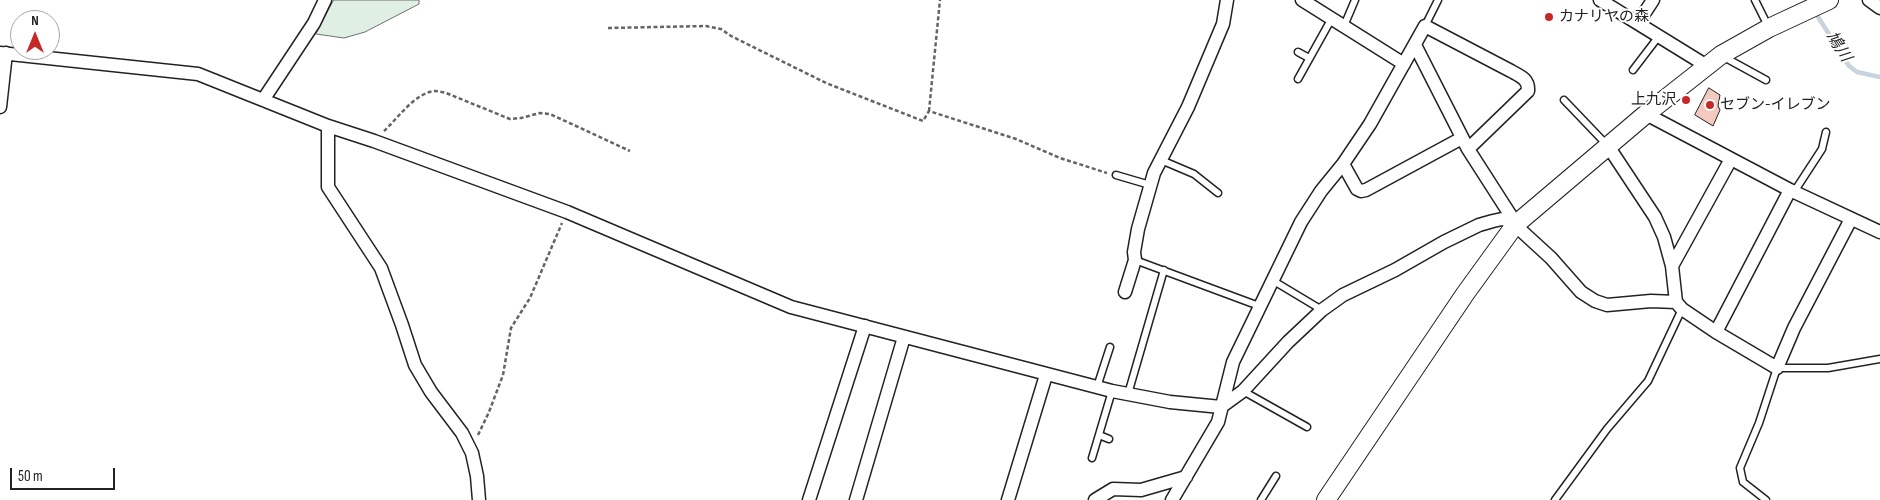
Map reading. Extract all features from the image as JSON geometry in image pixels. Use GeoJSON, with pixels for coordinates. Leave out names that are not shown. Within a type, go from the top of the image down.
{"type":"FeatureCollection","features":[{"type":"Feature","properties":{"kind":"street"},"geometry":{"type":"LineString","coordinates":[[263,100],[314,23],[325,0]]}},
{"type":"Feature","properties":{"kind":"street"},"geometry":{"type":"LineString","coordinates":[[1125,292],[1135,260],[1134,252],[1138,229],[1150,185],[1160,160],[1188,107],[1223,24],[1228,0]]}},
{"type":"Feature","properties":{"kind":"street"},"geometry":{"type":"LineString","coordinates":[[1302,0],[1404,64]]}},
{"type":"Feature","properties":{"kind":"street"},"geometry":{"type":"LineString","coordinates":[[1600,0],[1658,36],[1714,60]]}},
{"type":"Feature","properties":{"kind":"street"},"geometry":{"type":"LineString","coordinates":[[1638,23],[1653,0]]}},
{"type":"Feature","properties":{"kind":"street"},"geometry":{"type":"LineString","coordinates":[[1326,500],[1470,286],[1515,225],[1646,114],[1714,60],[1768,28],[1829,0]]}},
{"type":"Feature","properties":{"kind":"street"},"geometry":{"type":"LineString","coordinates":[[1869,0],[1880,8]]}},
{"type":"Feature","properties":{"kind":"street"},"geometry":{"type":"LineString","coordinates":[[1172,500],[1218,422],[1233,362],[1301,222],[1370,124],[1425,26],[1511,71],[1527,83],[1528,92],[1465,144],[1366,190],[1360,191],[1343,164]]}},
{"type":"Feature","properties":{"kind":"street"},"geometry":{"type":"LineString","coordinates":[[1415,45],[1465,144],[1515,225]]}},
{"type":"Feature","properties":{"kind":"street"},"geometry":{"type":"LineString","coordinates":[[0,108],[3,53],[198,74],[328,126],[567,212],[791,307],[1112,391],[1170,402],[1221,407],[1243,391],[1288,342],[1322,310],[1343,294],[1395,270],[1478,225],[1502,219],[1508,220],[1515,225],[1551,258],[1581,292],[1595,301],[1607,304],[1651,301],[1679,305],[1716,332],[1776,368],[1794,328],[1852,219]]}},
{"type":"Feature","properties":{"kind":"street"},"geometry":{"type":"LineString","coordinates":[[1646,114],[1792,191],[1880,232]]}},
{"type":"Feature","properties":{"kind":"street"},"geometry":{"type":"LineString","coordinates":[[328,126],[328,187],[381,268],[415,365],[431,392],[462,433],[470,449],[477,476],[478,500]]}},
{"type":"Feature","properties":{"kind":"street"},"geometry":{"type":"LineString","coordinates":[[1608,146],[1655,218],[1664,237],[1672,266],[1679,305]]}},
{"type":"Feature","properties":{"kind":"street"},"geometry":{"type":"LineString","coordinates":[[1672,266],[1731,159]]}},
{"type":"Feature","properties":{"kind":"street"},"geometry":{"type":"LineString","coordinates":[[1716,332],[1792,191]]}},
{"type":"Feature","properties":{"kind":"street"},"geometry":{"type":"LineString","coordinates":[[809,500],[865,326]]}},
{"type":"Feature","properties":{"kind":"street"},"geometry":{"type":"LineString","coordinates":[[856,500],[904,337]]}},
{"type":"Feature","properties":{"kind":"street"},"geometry":{"type":"LineString","coordinates":[[1008,500],[1046,375]]}},
{"type":"Feature","properties":{"kind":"street"},"geometry":{"type":"LineString","coordinates":[[1095,500],[1113,489],[1141,490],[1186,478]]}},
{"type":"Feature","properties":{"kind":"lane"},"geometry":{"type":"LineString","coordinates":[[1344,26],[1355,0]]}},
{"type":"Feature","properties":{"kind":"lane"},"geometry":{"type":"LineString","coordinates":[[1425,26],[1438,0]]}},
{"type":"Feature","properties":{"kind":"lane"},"geometry":{"type":"LineString","coordinates":[[1755,0],[1768,28]]}},
{"type":"Feature","properties":{"kind":"lane"},"geometry":{"type":"LineString","coordinates":[[1298,79],[1332,18]]}},
{"type":"Feature","properties":{"kind":"lane"},"geometry":{"type":"LineString","coordinates":[[1633,70],[1658,36]]}},
{"type":"Feature","properties":{"kind":"lane"},"geometry":{"type":"LineString","coordinates":[[1298,52],[1309,58]]}},
{"type":"Feature","properties":{"kind":"lane"},"geometry":{"type":"LineString","coordinates":[[1714,60],[1766,80]]}},
{"type":"Feature","properties":{"kind":"lane"},"geometry":{"type":"LineString","coordinates":[[1564,100],[1608,146]]}},
{"type":"Feature","properties":{"kind":"lane"},"geometry":{"type":"LineString","coordinates":[[1792,191],[1822,149],[1826,132]]}},
{"type":"Feature","properties":{"kind":"lane"},"geometry":{"type":"LineString","coordinates":[[1160,160],[1194,174],[1218,193]]}},
{"type":"Feature","properties":{"kind":"lane"},"geometry":{"type":"LineString","coordinates":[[1116,175],[1150,185]]}},
{"type":"Feature","properties":{"kind":"lane"},"geometry":{"type":"LineString","coordinates":[[1135,260],[1260,306]]}},
{"type":"Feature","properties":{"kind":"lane"},"geometry":{"type":"LineString","coordinates":[[1128,394],[1164,270]]}},
{"type":"Feature","properties":{"kind":"lane"},"geometry":{"type":"LineString","coordinates":[[1272,280],[1322,310]]}},
{"type":"Feature","properties":{"kind":"lane"},"geometry":{"type":"LineString","coordinates":[[1555,500],[1607,429],[1648,381],[1679,305]]}},
{"type":"Feature","properties":{"kind":"lane"},"geometry":{"type":"LineString","coordinates":[[1097,387],[1110,346]]}},
{"type":"Feature","properties":{"kind":"lane"},"geometry":{"type":"LineString","coordinates":[[1766,500],[1743,482],[1740,476],[1740,468],[1759,423],[1776,368],[1828,368],[1880,359]]}},
{"type":"Feature","properties":{"kind":"lane"},"geometry":{"type":"LineString","coordinates":[[1092,458],[1112,391]]}},
{"type":"Feature","properties":{"kind":"lane"},"geometry":{"type":"LineString","coordinates":[[1243,391],[1307,427]]}},
{"type":"Feature","properties":{"kind":"lane"},"geometry":{"type":"LineString","coordinates":[[1099,435],[1109,438]]}},
{"type":"Feature","properties":{"kind":"lane"},"geometry":{"type":"LineString","coordinates":[[1261,500],[1276,476]]}},
{"type":"Feature","properties":{"kind":"path"},"geometry":{"type":"LineString","coordinates":[[608,28],[706,26],[721,29],[731,36],[826,83],[923,121],[929,111],[940,0]]}},
{"type":"Feature","properties":{"kind":"path"},"geometry":{"type":"LineString","coordinates":[[374,141],[415,101],[435,91],[446,93],[510,118],[521,118],[540,113],[550,114],[630,152]]}},
{"type":"Feature","properties":{"kind":"path"},"geometry":{"type":"LineString","coordinates":[[929,111],[1016,139],[1060,158],[1116,175]]}},
{"type":"Feature","properties":{"kind":"path"},"geometry":{"type":"LineString","coordinates":[[470,449],[489,412],[502,375],[511,328],[530,298],[567,212]]}},
{"type":"Feature","properties":{"kind":"green space"},"geometry":{"type":"Polygon","coordinates":[[[334,0],[419,0],[419,4],[365,32],[344,38],[316,34],[334,0]]]}},
{"type":"Feature","properties":{"kind":"building"},"geometry":{"type":"Polygon","coordinates":[[[1709,88],[1720,95],[1718,106],[1720,110],[1713,126],[1695,115],[1709,88]]]}},
{"type":"Feature","properties":{"kind":"waterway","name":"鳩川"},"geometry":{"type":"LineString","coordinates":[[1815,12],[1849,66],[1857,72],[1880,77]]}},
{"type":"Feature","properties":{"kind":"place","name":"カナリヤの森"},"geometry":{"type":"Point","coordinates":[1549,17]}},
{"type":"Feature","properties":{"kind":"place","name":"上九沢"},"geometry":{"type":"Point","coordinates":[1686,100]}},
{"type":"Feature","properties":{"kind":"place","name":"セブン-イレブン"},"geometry":{"type":"Point","coordinates":[1710,105]}}]}
